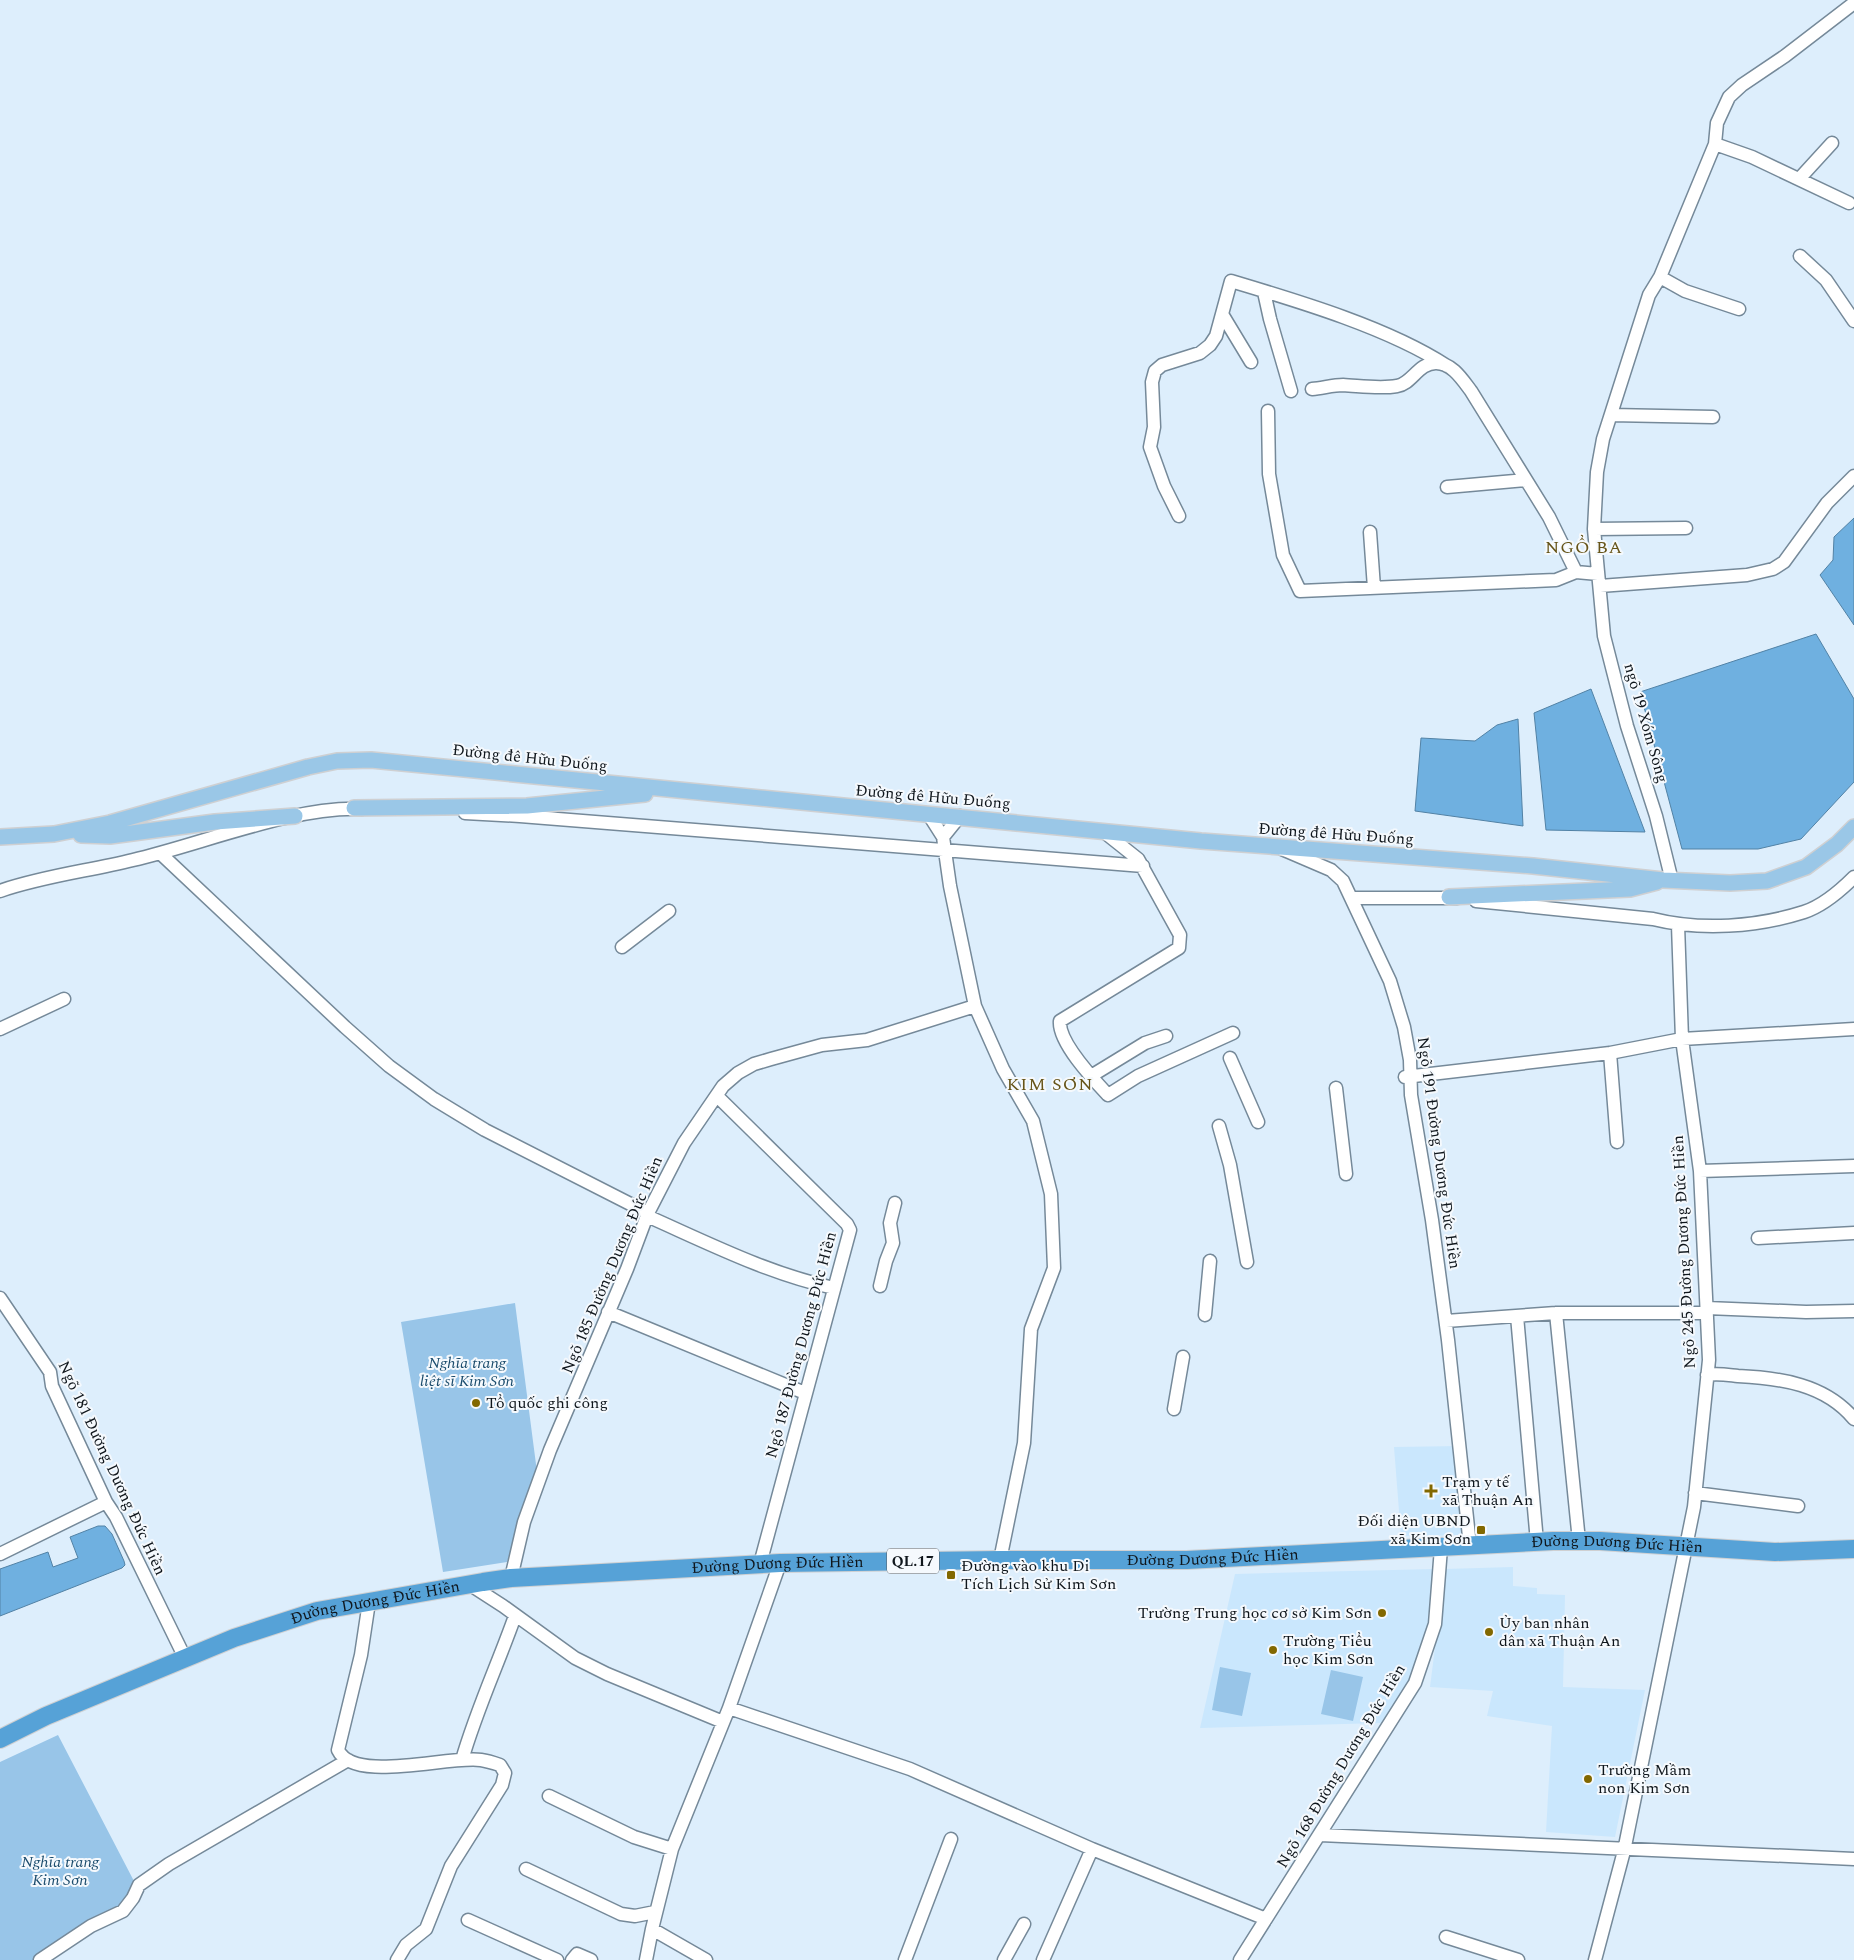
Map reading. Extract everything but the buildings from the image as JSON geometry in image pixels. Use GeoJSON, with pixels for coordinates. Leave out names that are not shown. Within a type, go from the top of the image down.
{"type":"FeatureCollection","features":[{"type":"Feature","properties":{"kind":"highway","name":"Đường Dương Đức Hiền"},"geometry":{"type":"LineString","coordinates":[[0,1739],[46,1716],[234,1638],[317,1611],[511,1578],[780,1563],[1187,1560],[1579,1540],[1775,1552],[1854,1549]]}},
{"type":"Feature","properties":{"kind":"main road","name":"Đường đê Hữu Đuống"},"geometry":{"type":"LineString","coordinates":[[0,837],[54,834],[164,810],[308,767],[338,761],[371,760],[928,815],[960,816],[1104,832],[1533,866],[1667,880],[1747,884],[1767,880],[1806,867],[1837,844],[1854,827]]}},
{"type":"Feature","properties":{"kind":"main road"},"geometry":{"type":"LineString","coordinates":[[354,808],[527,806],[677,791]]}},
{"type":"Feature","properties":{"kind":"main road"},"geometry":{"type":"LineString","coordinates":[[54,834],[110,836],[215,822],[296,816]]}},
{"type":"Feature","properties":{"kind":"main road"},"geometry":{"type":"LineString","coordinates":[[1837,844],[1854,832]]}},
{"type":"Feature","properties":{"kind":"main road"},"geometry":{"type":"LineString","coordinates":[[1449,897],[1630,890],[1667,880]]}},
{"type":"Feature","properties":{"kind":"street","name":"ngõ 19 Xóm Sông"},"geometry":{"type":"LineString","coordinates":[[1667,880],[1656,816],[1627,726],[1601,618],[1594,529],[1597,472],[1603,439],[1649,295],[1660,277],[1714,144],[1717,123],[1729,97],[1742,85],[1785,56],[1854,3]]}},
{"type":"Feature","properties":{"kind":"street"},"geometry":{"type":"LineString","coordinates":[[1800,178],[1832,143]]}},
{"type":"Feature","properties":{"kind":"street"},"geometry":{"type":"LineString","coordinates":[[1714,144],[1752,157],[1800,178],[1849,203]]}},
{"type":"Feature","properties":{"kind":"street"},"geometry":{"type":"LineString","coordinates":[[1800,256],[1826,280],[1854,321]]}},
{"type":"Feature","properties":{"kind":"street"},"geometry":{"type":"LineString","coordinates":[[1660,277],[1685,291],[1739,309]]}},
{"type":"Feature","properties":{"kind":"street"},"geometry":{"type":"LineString","coordinates":[[1178,516],[1164,486],[1150,447],[1154,427],[1152,382],[1155,372],[1162,365],[1200,353],[1210,345],[1216,336],[1231,281],[1340,317],[1420,350],[1459,375],[1471,391],[1549,517],[1576,572]]}},
{"type":"Feature","properties":{"kind":"street"},"geometry":{"type":"LineString","coordinates":[[1264,292],[1270,320],[1291,391]]}},
{"type":"Feature","properties":{"kind":"street"},"geometry":{"type":"LineString","coordinates":[[1222,314],[1251,362]]}},
{"type":"Feature","properties":{"kind":"street"},"geometry":{"type":"LineString","coordinates":[[1312,390],[1342,385],[1404,385],[1429,364],[1435,363],[1447,366]]}},
{"type":"Feature","properties":{"kind":"street"},"geometry":{"type":"LineString","coordinates":[[1268,411],[1269,474],[1286,563],[1300,591],[1556,580],[1576,572],[1599,580],[1748,575],[1773,569],[1784,562],[1827,503],[1854,476]]}},
{"type":"Feature","properties":{"kind":"street"},"geometry":{"type":"LineString","coordinates":[[1611,414],[1713,417]]}},
{"type":"Feature","properties":{"kind":"street"},"geometry":{"type":"LineString","coordinates":[[1447,487],[1526,480]]}},
{"type":"Feature","properties":{"kind":"street"},"geometry":{"type":"LineString","coordinates":[[1594,529],[1686,528]]}},
{"type":"Feature","properties":{"kind":"street"},"geometry":{"type":"LineString","coordinates":[[1370,532],[1374,588]]}},
{"type":"Feature","properties":{"kind":"street"},"geometry":{"type":"LineString","coordinates":[[0,891],[20,884],[160,853],[296,816],[354,808],[520,816],[944,844],[1143,866]]}},
{"type":"Feature","properties":{"kind":"street"},"geometry":{"type":"LineString","coordinates":[[928,815],[944,844],[950,886],[975,1006],[1003,1069],[1033,1121],[1051,1194],[1054,1268],[1031,1329],[1024,1443],[1000,1560]]}},
{"type":"Feature","properties":{"kind":"street"},"geometry":{"type":"LineString","coordinates":[[944,844],[960,816]]}},
{"type":"Feature","properties":{"kind":"street"},"geometry":{"type":"LineString","coordinates":[[1104,832],[1138,859],[1143,866],[1180,935],[1181,942],[1179,948],[1060,1021],[1059,1029],[1065,1040],[1091,1076],[1108,1095],[1138,1076],[1233,1033]]}},
{"type":"Feature","properties":{"kind":"street","name":"Ngõ 191 Đường Dương Đức Hiền"},"geometry":{"type":"LineString","coordinates":[[1277,847],[1334,871],[1343,881],[1374,943],[1396,999],[1404,1027],[1408,1077],[1432,1220],[1446,1321],[1470,1546]]}},
{"type":"Feature","properties":{"kind":"street"},"geometry":{"type":"LineString","coordinates":[[160,853],[345,1027],[389,1066],[434,1100],[493,1134],[648,1215],[761,1265],[803,1280],[834,1288]]}},
{"type":"Feature","properties":{"kind":"street"},"geometry":{"type":"LineString","coordinates":[[1352,898],[1449,897],[1568,912],[1653,919],[1678,925],[1743,924],[1805,912],[1840,890],[1854,877]]}},
{"type":"Feature","properties":{"kind":"street"},"geometry":{"type":"LineString","coordinates":[[622,947],[669,911]]}},
{"type":"Feature","properties":{"kind":"street","name":"Ngõ 245 Đường Dương Đức Hiền"},"geometry":{"type":"LineString","coordinates":[[1595,1960],[1624,1850],[1685,1546],[1695,1493],[1709,1360],[1700,1171],[1682,1040],[1678,925]]}},
{"type":"Feature","properties":{"kind":"street"},"geometry":{"type":"LineString","coordinates":[[0,1029],[64,999]]}},
{"type":"Feature","properties":{"kind":"street","name":"Ngõ 185 Đường Dương Đức Hiền"},"geometry":{"type":"LineString","coordinates":[[511,1578],[527,1513],[550,1450],[648,1215],[684,1143],[723,1086],[738,1073],[754,1064],[822,1045],[868,1040],[975,1006]]}},
{"type":"Feature","properties":{"kind":"street"},"geometry":{"type":"LineString","coordinates":[[1408,1077],[1610,1053],[1682,1040],[1854,1028]]}},
{"type":"Feature","properties":{"kind":"street"},"geometry":{"type":"LineString","coordinates":[[1091,1076],[1145,1043],[1166,1036]]}},
{"type":"Feature","properties":{"kind":"street"},"geometry":{"type":"LineString","coordinates":[[1610,1053],[1617,1142]]}},
{"type":"Feature","properties":{"kind":"street"},"geometry":{"type":"LineString","coordinates":[[1230,1058],[1258,1122]]}},
{"type":"Feature","properties":{"kind":"street"},"geometry":{"type":"LineString","coordinates":[[1336,1088],[1346,1174]]}},
{"type":"Feature","properties":{"kind":"street","name":"Ngõ 187 Đường Dương Đức Hiền"},"geometry":{"type":"LineString","coordinates":[[717,1096],[849,1226],[849,1235],[760,1564]]}},
{"type":"Feature","properties":{"kind":"street"},"geometry":{"type":"LineString","coordinates":[[1219,1126],[1230,1165],[1247,1262]]}},
{"type":"Feature","properties":{"kind":"street"},"geometry":{"type":"LineString","coordinates":[[1700,1171],[1854,1166]]}},
{"type":"Feature","properties":{"kind":"street"},"geometry":{"type":"LineString","coordinates":[[880,1286],[886,1259],[893,1243],[890,1223],[895,1203]]}},
{"type":"Feature","properties":{"kind":"street"},"geometry":{"type":"LineString","coordinates":[[1758,1238],[1854,1233]]}},
{"type":"Feature","properties":{"kind":"street"},"geometry":{"type":"LineString","coordinates":[[1205,1315],[1210,1261]]}},
{"type":"Feature","properties":{"kind":"street","name":"Ngõ 181 Đường Dương Đức Hiền"},"geometry":{"type":"LineString","coordinates":[[0,1298],[50,1372],[52,1386],[106,1502],[116,1517],[185,1658]]}},
{"type":"Feature","properties":{"kind":"street"},"geometry":{"type":"LineString","coordinates":[[1446,1321],[1556,1313],[1707,1310],[1806,1312],[1854,1310]]}},
{"type":"Feature","properties":{"kind":"street"},"geometry":{"type":"LineString","coordinates":[[608,1312],[805,1393]]}},
{"type":"Feature","properties":{"kind":"street"},"geometry":{"type":"LineString","coordinates":[[1556,1313],[1579,1540]]}},
{"type":"Feature","properties":{"kind":"street"},"geometry":{"type":"LineString","coordinates":[[1517,1316],[1537,1542]]}},
{"type":"Feature","properties":{"kind":"street"},"geometry":{"type":"LineString","coordinates":[[1174,1409],[1183,1356]]}},
{"type":"Feature","properties":{"kind":"street"},"geometry":{"type":"LineString","coordinates":[[1707,1375],[1777,1378],[1827,1396],[1854,1419]]}},
{"type":"Feature","properties":{"kind":"street"},"geometry":{"type":"LineString","coordinates":[[1695,1493],[1798,1506]]}},
{"type":"Feature","properties":{"kind":"street"},"geometry":{"type":"LineString","coordinates":[[0,1554],[106,1502]]}},
{"type":"Feature","properties":{"kind":"street","name":"Ngõ 168 Đường Dương Đức Hiền"},"geometry":{"type":"LineString","coordinates":[[1240,1960],[1415,1683],[1435,1624],[1441,1548]]}},
{"type":"Feature","properties":{"kind":"street"},"geometry":{"type":"LineString","coordinates":[[646,1960],[655,1912],[672,1849],[723,1722],[780,1563]]}},
{"type":"Feature","properties":{"kind":"street"},"geometry":{"type":"LineString","coordinates":[[468,1584],[503,1606],[575,1658],[607,1674],[723,1722]]}},
{"type":"Feature","properties":{"kind":"street"},"geometry":{"type":"LineString","coordinates":[[369,1602],[361,1655],[338,1750],[342,1757],[380,1768],[462,1760],[481,1760],[500,1765],[505,1774],[502,1785],[451,1866],[426,1929],[406,1945],[397,1960]]}},
{"type":"Feature","properties":{"kind":"street"},"geometry":{"type":"LineString","coordinates":[[462,1760],[472,1726],[497,1667],[515,1616]]}},
{"type":"Feature","properties":{"kind":"street"},"geometry":{"type":"LineString","coordinates":[[728,1708],[910,1769],[1092,1849],[1266,1920]]}},
{"type":"Feature","properties":{"kind":"street"},"geometry":{"type":"LineString","coordinates":[[40,1960],[91,1926],[123,1910],[133,1898],[138,1885],[169,1864],[348,1760]]}},
{"type":"Feature","properties":{"kind":"street"},"geometry":{"type":"LineString","coordinates":[[549,1796],[634,1837],[672,1849]]}},
{"type":"Feature","properties":{"kind":"street"},"geometry":{"type":"LineString","coordinates":[[1320,1835],[1854,1859]]}},
{"type":"Feature","properties":{"kind":"street"},"geometry":{"type":"LineString","coordinates":[[905,1960],[951,1839]]}},
{"type":"Feature","properties":{"kind":"street"},"geometry":{"type":"LineString","coordinates":[[1043,1960],[1092,1849]]}},
{"type":"Feature","properties":{"kind":"street"},"geometry":{"type":"LineString","coordinates":[[526,1869],[621,1914],[635,1916],[655,1912]]}},
{"type":"Feature","properties":{"kind":"street"},"geometry":{"type":"LineString","coordinates":[[468,1920],[558,1960]]}},
{"type":"Feature","properties":{"kind":"street"},"geometry":{"type":"LineString","coordinates":[[1004,1960],[1024,1924]]}},
{"type":"Feature","properties":{"kind":"street"},"geometry":{"type":"LineString","coordinates":[[652,1929],[706,1960]]}},
{"type":"Feature","properties":{"kind":"street"},"geometry":{"type":"LineString","coordinates":[[1446,1936],[1518,1960]]}},
{"type":"Feature","properties":{"kind":"street"},"geometry":{"type":"LineString","coordinates":[[572,1960],[577,1954],[592,1960]]}},
{"type":"Feature","properties":{"kind":"shaded area"},"geometry":{"type":"Polygon","coordinates":[[[1854,518],[1854,625],[1820,575],[1833,560],[1834,537],[1854,518]]]}},
{"type":"Feature","properties":{"kind":"shaded area"},"geometry":{"type":"Polygon","coordinates":[[[1816,634],[1854,699],[1854,782],[1801,839],[1758,849],[1682,849],[1640,692],[1816,634]]]}},
{"type":"Feature","properties":{"kind":"shaded area"},"geometry":{"type":"Polygon","coordinates":[[[1591,689],[1645,832],[1546,830],[1534,713],[1591,689]]]}},
{"type":"Feature","properties":{"kind":"shaded area"},"geometry":{"type":"Polygon","coordinates":[[[1518,719],[1523,826],[1415,811],[1421,738],[1475,741],[1497,725],[1518,719]]]}},
{"type":"Feature","properties":{"kind":"shaded area","name":"Trạm y tế xã Thuận An"},"geometry":{"type":"Polygon","coordinates":[[[1461,1446],[1470,1535],[1401,1536],[1394,1447],[1461,1446]]]}},
{"type":"Feature","properties":{"kind":"shaded area"},"geometry":{"type":"Polygon","coordinates":[[[98,1526],[105,1526],[112,1534],[124,1561],[125,1565],[122,1568],[0,1616],[0,1569],[48,1552],[53,1567],[78,1558],[70,1537],[98,1526]]]}},
{"type":"Feature","properties":{"kind":"shaded area"},"geometry":{"type":"Polygon","coordinates":[[[1513,1567],[1513,1586],[1537,1588],[1537,1594],[1565,1595],[1563,1687],[1645,1690],[1615,1837],[1546,1832],[1552,1726],[1487,1716],[1493,1691],[1430,1687],[1445,1569],[1513,1567]]]}},
{"type":"Feature","properties":{"kind":"shaded area"},"geometry":{"type":"Polygon","coordinates":[[[1434,1569],[1424,1654],[1407,1689],[1381,1723],[1200,1728],[1235,1574],[1434,1569]]]}},
{"type":"Feature","properties":{"kind":"green space","name":"Nghĩa trang liệt sĩ Kim Sơn"},"geometry":{"type":"Polygon","coordinates":[[[515,1303],[537,1472],[507,1562],[443,1572],[401,1322],[515,1303]]]}},
{"type":"Feature","properties":{"kind":"green space"},"geometry":{"type":"Polygon","coordinates":[[[1220,1667],[1251,1673],[1242,1716],[1212,1710],[1220,1667]]]}},
{"type":"Feature","properties":{"kind":"green space"},"geometry":{"type":"Polygon","coordinates":[[[1331,1670],[1363,1677],[1353,1721],[1321,1714],[1331,1670]]]}},
{"type":"Feature","properties":{"kind":"green space","name":"Nghĩa trang Kim Sơn"},"geometry":{"type":"Polygon","coordinates":[[[58,1735],[136,1885],[133,1898],[44,1960],[0,1960],[0,1762],[58,1735]]]}},
{"type":"Feature","properties":{"kind":"place","name":"Tổ quốc ghi công"},"geometry":{"type":"Point","coordinates":[476,1403]}},
{"type":"Feature","properties":{"kind":"place","name":"Trạm y tế xã Thuận An"},"geometry":{"type":"Point","coordinates":[1431,1491]}},
{"type":"Feature","properties":{"kind":"place","name":"Đối diện UBND xã Kim Sơn"},"geometry":{"type":"Point","coordinates":[1481,1530]}},
{"type":"Feature","properties":{"kind":"place","name":"Đường vào khu Di Tích Lịch Sử Kim Sơn"},"geometry":{"type":"Point","coordinates":[951,1575]}},
{"type":"Feature","properties":{"kind":"place","name":"Trường Trung học cơ sở Kim Sơn"},"geometry":{"type":"Point","coordinates":[1382,1613]}},
{"type":"Feature","properties":{"kind":"place","name":"Ủy ban nhân dân xã Thuận An"},"geometry":{"type":"Point","coordinates":[1489,1632]}},
{"type":"Feature","properties":{"kind":"place","name":"Trường Tiểu học Kim Sơn"},"geometry":{"type":"Point","coordinates":[1273,1650]}},
{"type":"Feature","properties":{"kind":"place","name":"Trường Mầm non Kim Sơn"},"geometry":{"type":"Point","coordinates":[1588,1779]}},
{"type":"Feature","properties":{"kind":"district","name":"NGỔ BA"},"geometry":{"type":"Point","coordinates":[1584,547]}},
{"type":"Feature","properties":{"kind":"district","name":"KIM SƠN"},"geometry":{"type":"Point","coordinates":[1050,1084]}}]}
